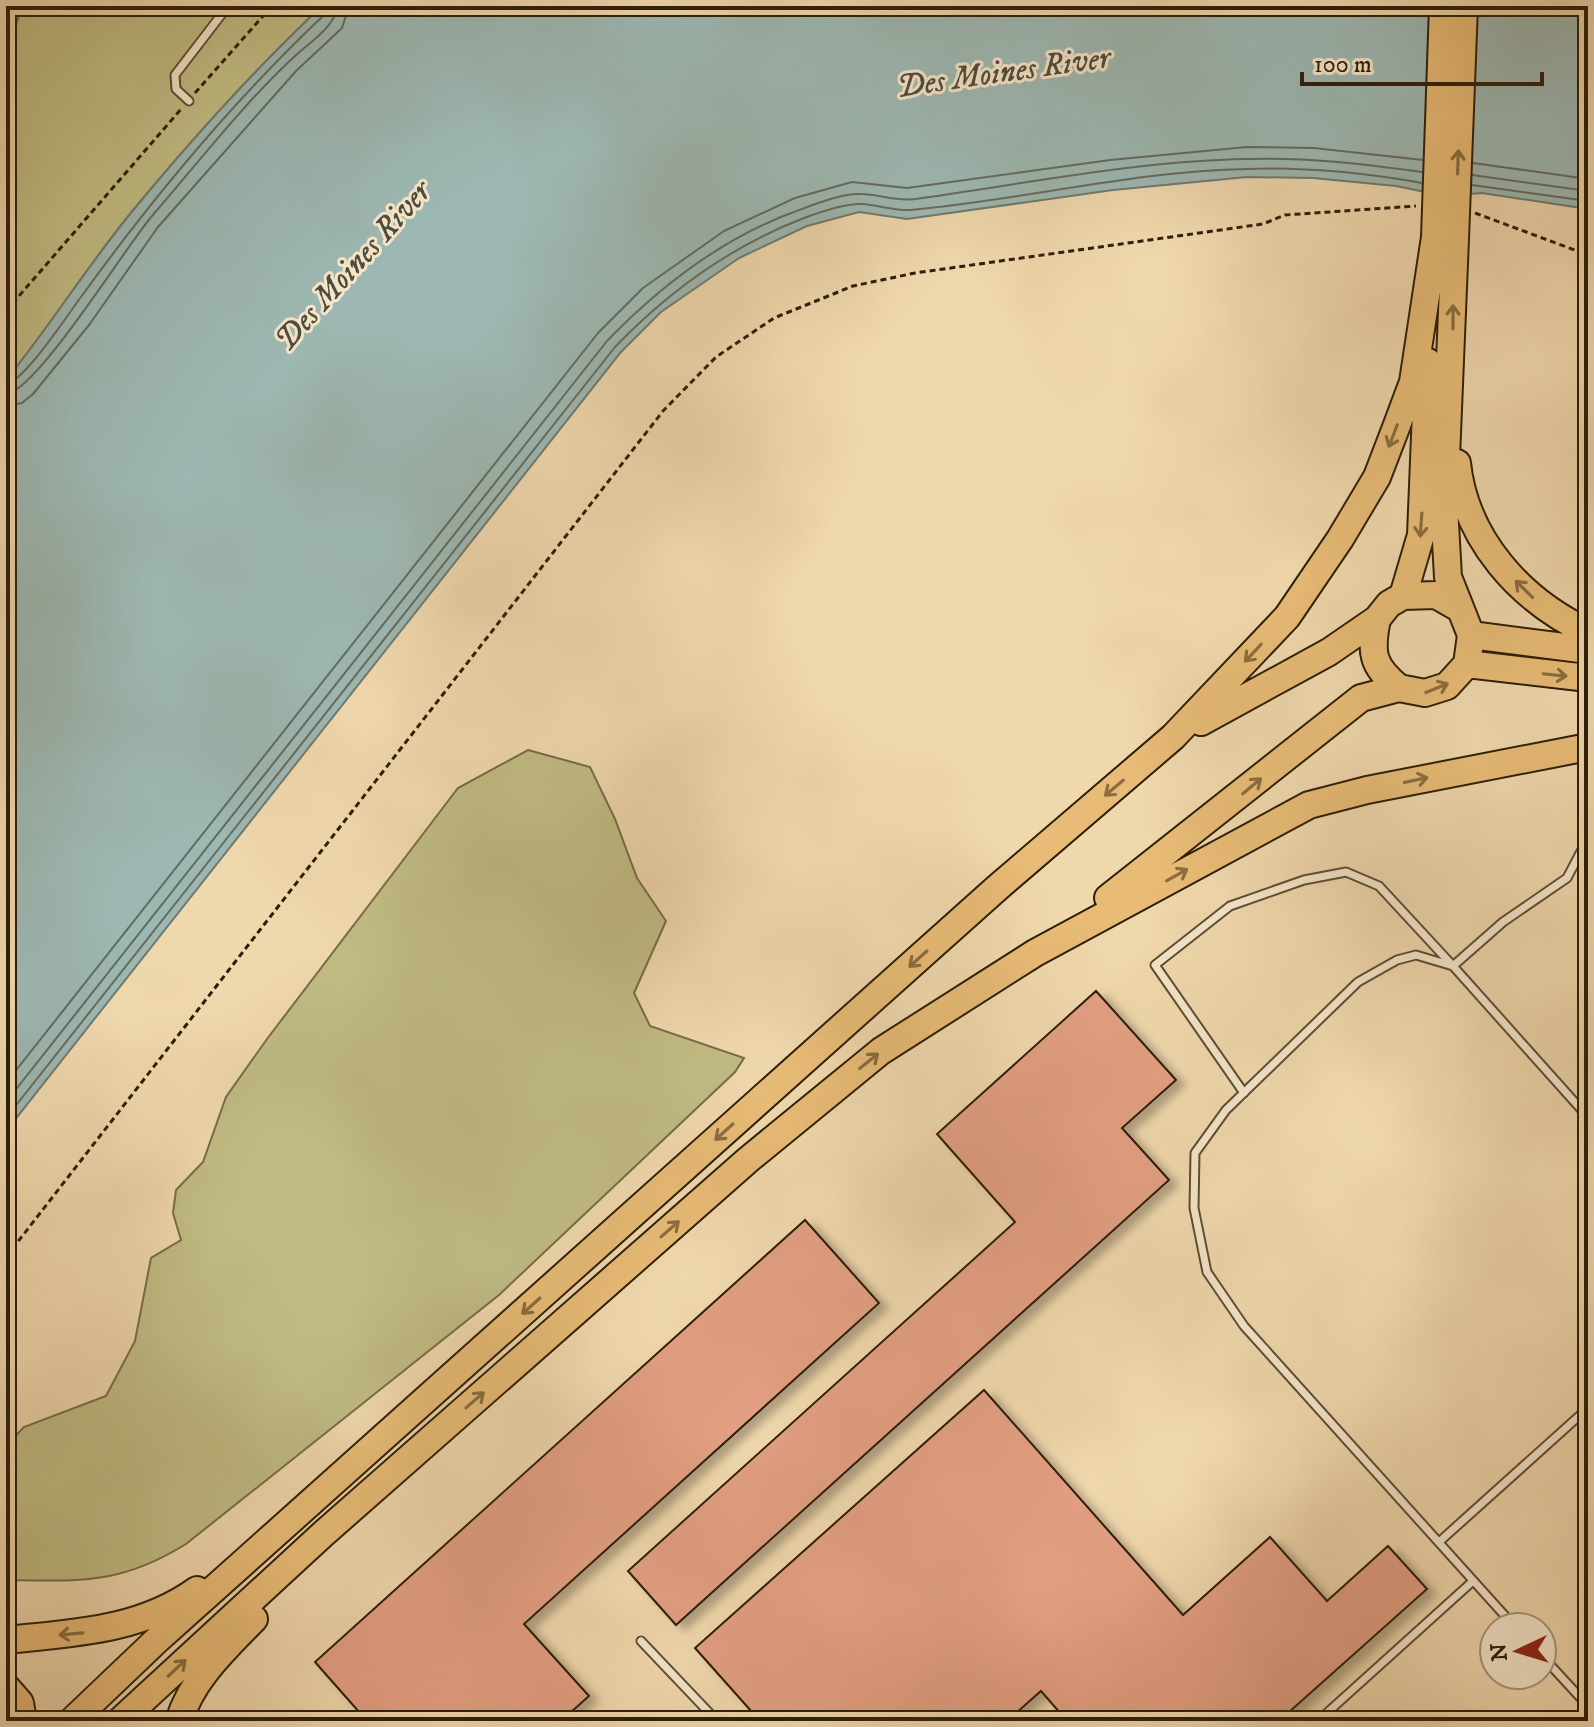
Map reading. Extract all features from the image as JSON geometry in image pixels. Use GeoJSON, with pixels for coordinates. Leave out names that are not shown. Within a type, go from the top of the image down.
{"type":"FeatureCollection","features":[{"type":"Feature","properties":{"kind":"highway"},"geometry":{"type":"LineString","coordinates":[[1443,6],[1450,395],[1460,489],[1473,524],[1493,556],[1533,598],[1588,632]]}},
{"type":"Feature","properties":{"kind":"highway"},"geometry":{"type":"LineString","coordinates":[[72,1721],[158,1639],[288,1526],[986,898],[1173,737],[1287,617],[1340,539],[1377,477],[1413,382],[1431,279],[1445,238],[1464,6]]}},
{"type":"Feature","properties":{"kind":"highway"},"geometry":{"type":"LineString","coordinates":[[1403,596],[1421,535],[1431,279]]}},
{"type":"Feature","properties":{"kind":"highway"},"geometry":{"type":"LineString","coordinates":[[1035,953],[1226,808],[1361,698],[1399,688],[1425,693],[1447,686],[1467,664],[1471,635],[1457,607],[1448,577],[1444,506],[1450,395]]}},
{"type":"Feature","properties":{"kind":"highway"},"geometry":{"type":"LineString","coordinates":[[1173,737],[1329,652],[1377,619],[1389,604],[1403,596],[1436,595],[1457,607]]}},
{"type":"Feature","properties":{"kind":"highway"},"geometry":{"type":"LineString","coordinates":[[1377,619],[1371,648],[1382,674],[1399,688]]}},
{"type":"Feature","properties":{"kind":"highway"},"geometry":{"type":"LineString","coordinates":[[1471,635],[1588,650]]}},
{"type":"Feature","properties":{"kind":"highway"},"geometry":{"type":"LineString","coordinates":[[1467,664],[1588,678]]}},
{"type":"Feature","properties":{"kind":"highway"},"geometry":{"type":"LineString","coordinates":[[120,1721],[445,1426],[749,1159],[881,1051],[1035,953],[1309,805],[1382,787],[1588,747]]}},
{"type":"Feature","properties":{"kind":"highway"},"geometry":{"type":"LineString","coordinates":[[179,1721],[187,1696],[214,1660],[445,1426]]}},
{"type":"Feature","properties":{"kind":"highway"},"geometry":{"type":"LineString","coordinates":[[6,1640],[99,1631],[135,1622],[183,1600],[288,1526]]}},
{"type":"Feature","properties":{"kind":"highway"},"geometry":{"type":"LineString","coordinates":[[6,1687],[20,1703],[23,1721]]}},
{"type":"Feature","properties":{"kind":"lane"},"geometry":{"type":"LineString","coordinates":[[189,101],[176,89],[175,75],[228,6]]}},
{"type":"Feature","properties":{"kind":"lane"},"geometry":{"type":"LineString","coordinates":[[1453,966],[1503,922],[1567,878],[1588,838]]}},
{"type":"Feature","properties":{"kind":"lane"},"geometry":{"type":"LineString","coordinates":[[1244,1093],[1155,965],[1230,906],[1304,880],[1346,872],[1379,886],[1588,1117]]}},
{"type":"Feature","properties":{"kind":"lane"},"geometry":{"type":"LineString","coordinates":[[1453,966],[1416,955],[1397,960],[1358,982],[1226,1110],[1195,1153],[1194,1208],[1207,1272],[1244,1326],[1500,1611]]}},
{"type":"Feature","properties":{"kind":"lane"},"geometry":{"type":"LineString","coordinates":[[1439,1542],[1588,1408]]}},
{"type":"Feature","properties":{"kind":"lane"},"geometry":{"type":"LineString","coordinates":[[1318,1721],[1473,1581]]}},
{"type":"Feature","properties":{"kind":"lane"},"geometry":{"type":"LineString","coordinates":[[641,1641],[717,1721]]}},
{"type":"Feature","properties":{"kind":"lane"},"geometry":{"type":"LineString","coordinates":[[1558,1673],[1588,1706]]}},
{"type":"Feature","properties":{"kind":"path"},"geometry":{"type":"LineString","coordinates":[[6,311],[272,6]]}},
{"type":"Feature","properties":{"kind":"path"},"geometry":{"type":"LineString","coordinates":[[6,1257],[653,424],[716,357],[774,318],[853,286],[915,273],[1263,224]]}},
{"type":"Feature","properties":{"kind":"shaded area"},"geometry":{"type":"Polygon","coordinates":[[[23,6],[322,6],[249,79],[157,182],[118,229],[6,380],[6,50],[23,6]]]}},
{"type":"Feature","properties":{"kind":"shaded area"},"geometry":{"type":"Polygon","coordinates":[[[528,750],[590,767],[615,819],[637,878],[666,921],[634,993],[650,1026],[744,1058],[735,1072],[499,1295],[186,1544],[120,1574],[78,1580],[6,1580],[6,1446],[24,1427],[106,1396],[135,1341],[151,1258],[181,1240],[173,1213],[176,1190],[203,1162],[226,1097],[458,788],[528,750]]]}},
{"type":"Feature","properties":{"kind":"water","name":"Des Moines River"},"geometry":{"type":"Polygon","coordinates":[[[322,6],[1588,6],[1588,209],[1482,193],[1445,196],[1396,186],[1313,178],[1247,177],[1113,190],[907,219],[859,212],[807,226],[739,258],[661,312],[621,352],[6,1131],[6,380],[118,229],[157,182],[249,79],[322,6]]]}},
{"type":"Feature","properties":{"kind":"building"},"geometry":{"type":"Polygon","coordinates":[[[1096,991],[1176,1080],[1122,1128],[1169,1180],[676,1625],[628,1571],[1015,1222],[937,1134],[1096,991]]]}},
{"type":"Feature","properties":{"kind":"building"},"geometry":{"type":"Polygon","coordinates":[[[805,1220],[879,1303],[524,1624],[589,1696],[561,1721],[367,1721],[315,1662],[805,1220]]]}},
{"type":"Feature","properties":{"kind":"building"},"geometry":{"type":"Polygon","coordinates":[[[984,1390],[1183,1615],[1270,1537],[1327,1601],[1388,1546],[1427,1589],[1279,1721],[1067,1721],[1041,1691],[1007,1721],[760,1721],[695,1648],[984,1390]]]}}]}
